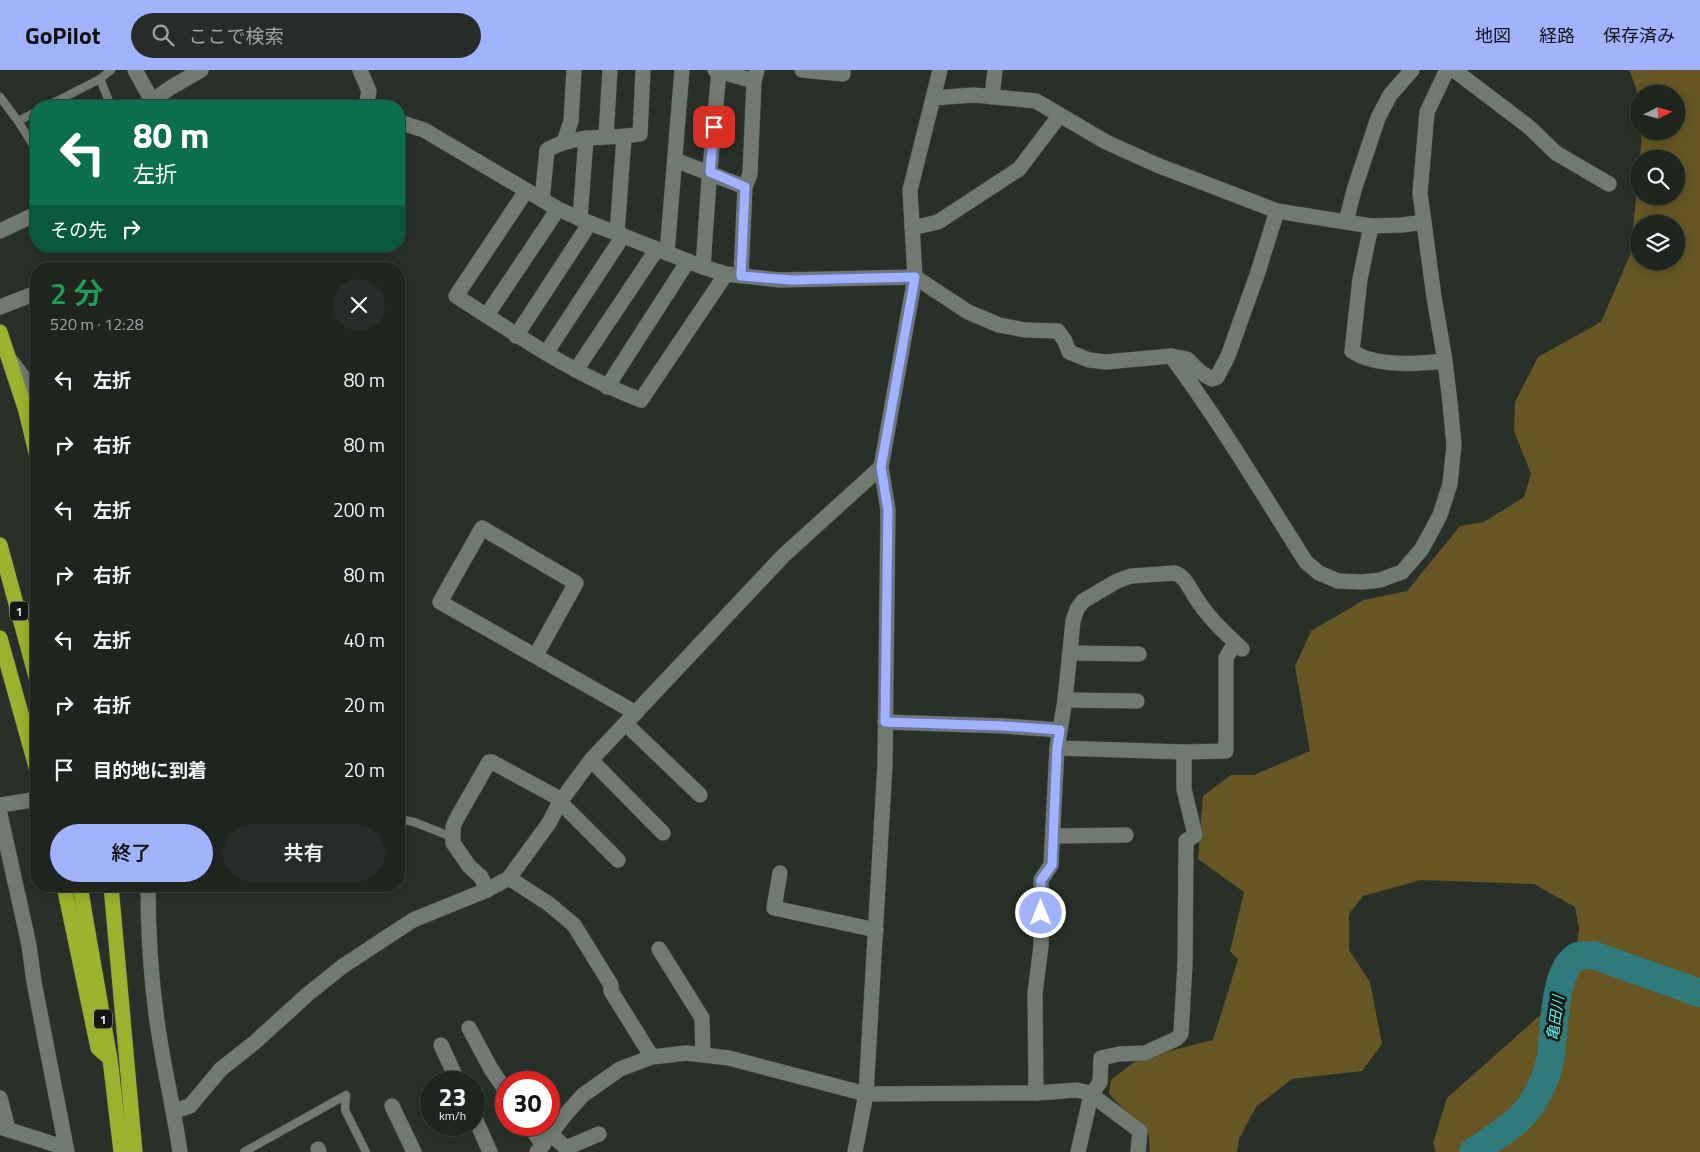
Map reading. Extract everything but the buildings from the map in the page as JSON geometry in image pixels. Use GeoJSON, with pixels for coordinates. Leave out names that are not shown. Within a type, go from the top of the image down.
{"type":"FeatureCollection","features":[{"type":"Feature","properties":{"kind":"highway"},"geometry":{"type":"LineString","coordinates":[[0,332],[30,431]]}},
{"type":"Feature","properties":{"kind":"highway","name":"1"},"geometry":{"type":"LineString","coordinates":[[0,545],[30,655]]}},
{"type":"Feature","properties":{"kind":"highway","name":"1"},"geometry":{"type":"LineString","coordinates":[[0,638],[30,746]]}},
{"type":"Feature","properties":{"kind":"highway","name":"1"},"geometry":{"type":"LineString","coordinates":[[65,892],[98,1048],[110,1059]]}},
{"type":"Feature","properties":{"kind":"highway","name":"1"},"geometry":{"type":"LineString","coordinates":[[81,892],[110,1059],[120,1152]]}},
{"type":"Feature","properties":{"kind":"highway","name":"1"},"geometry":{"type":"LineString","coordinates":[[112,892],[135,1152]]}},
{"type":"Feature","properties":{"kind":"street"},"geometry":{"type":"LineString","coordinates":[[135,70],[152,100]]}},
{"type":"Feature","properties":{"kind":"street"},"geometry":{"type":"LineString","coordinates":[[158,100],[170,88],[201,70]]}},
{"type":"Feature","properties":{"kind":"street"},"geometry":{"type":"LineString","coordinates":[[360,70],[369,91],[367,100]]}},
{"type":"Feature","properties":{"kind":"street"},"geometry":{"type":"LineString","coordinates":[[564,142],[570,121],[574,70]]}},
{"type":"Feature","properties":{"kind":"street"},"geometry":{"type":"LineString","coordinates":[[606,136],[610,70]]}},
{"type":"Feature","properties":{"kind":"street"},"geometry":{"type":"LineString","coordinates":[[542,200],[547,150],[564,142],[586,138],[624,137],[640,134],[643,70]]}},
{"type":"Feature","properties":{"kind":"street"},"geometry":{"type":"LineString","coordinates":[[576,370],[662,251],[675,160],[682,70]]}},
{"type":"Feature","properties":{"kind":"street"},"geometry":{"type":"LineString","coordinates":[[802,70],[843,74],[843,70]]}},
{"type":"Feature","properties":{"kind":"street"},"geometry":{"type":"LineString","coordinates":[[855,1152],[866,1094],[885,764],[888,510],[881,467],[915,277],[910,190],[940,70]]}},
{"type":"Feature","properties":{"kind":"street"},"geometry":{"type":"LineString","coordinates":[[992,96],[995,70]]}},
{"type":"Feature","properties":{"kind":"street"},"geometry":{"type":"LineString","coordinates":[[1346,222],[1378,118],[1390,95],[1412,70]]}},
{"type":"Feature","properties":{"kind":"street"},"geometry":{"type":"LineString","coordinates":[[1170,356],[1195,389],[1235,449],[1306,562],[1319,573],[1338,580],[1362,582],[1380,580],[1402,572],[1421,550],[1445,503],[1453,467],[1454,445],[1445,361],[1420,193],[1426,118],[1430,103],[1447,70]]}},
{"type":"Feature","properties":{"kind":"street"},"geometry":{"type":"LineString","coordinates":[[1454,70],[1529,127],[1556,153],[1609,184]]}},
{"type":"Feature","properties":{"kind":"street"},"geometry":{"type":"LineString","coordinates":[[703,267],[717,71],[756,76],[750,174],[745,187],[741,276]]}},
{"type":"Feature","properties":{"kind":"street"},"geometry":{"type":"LineString","coordinates":[[933,98],[974,95],[1036,101],[1106,142],[1157,165],[1277,211],[1371,226],[1424,222]]}},
{"type":"Feature","properties":{"kind":"street"},"geometry":{"type":"LineString","coordinates":[[912,228],[938,222],[1019,169],[1060,115]]}},
{"type":"Feature","properties":{"kind":"street"},"geometry":{"type":"LineString","coordinates":[[405,124],[424,130],[526,192],[558,209],[703,267],[726,274],[788,280],[915,277],[968,312],[999,325],[1025,330],[1058,331],[1065,341],[1069,352],[1089,360],[1106,362],[1170,356],[1187,358],[1207,377],[1212,379],[1217,377],[1233,340],[1277,211]]}},
{"type":"Feature","properties":{"kind":"street"},"geometry":{"type":"LineString","coordinates":[[546,354],[620,235],[624,137]]}},
{"type":"Feature","properties":{"kind":"street"},"geometry":{"type":"LineString","coordinates":[[516,336],[585,221],[586,138]]}},
{"type":"Feature","properties":{"kind":"street"},"geometry":{"type":"LineString","coordinates":[[675,160],[745,187]]}},
{"type":"Feature","properties":{"kind":"street"},"geometry":{"type":"LineString","coordinates":[[526,192],[456,296],[516,336],[607,387],[641,400],[726,274]]}},
{"type":"Feature","properties":{"kind":"street"},"geometry":{"type":"LineString","coordinates":[[487,315],[558,209]]}},
{"type":"Feature","properties":{"kind":"street"},"geometry":{"type":"LineString","coordinates":[[0,231],[30,217]]}},
{"type":"Feature","properties":{"kind":"street"},"geometry":{"type":"LineString","coordinates":[[1371,226],[1360,279],[1352,351],[1391,364],[1445,361]]}},
{"type":"Feature","properties":{"kind":"street"},"geometry":{"type":"LineString","coordinates":[[607,387],[688,261]]}},
{"type":"Feature","properties":{"kind":"street"},"geometry":{"type":"LineString","coordinates":[[0,307],[30,295]]}},
{"type":"Feature","properties":{"kind":"street"},"geometry":{"type":"LineString","coordinates":[[10,361],[27,382],[30,389]]}},
{"type":"Feature","properties":{"kind":"street"},"geometry":{"type":"LineString","coordinates":[[174,1111],[190,1106],[221,1069],[343,966],[413,920],[487,890],[508,878],[549,823],[561,801],[591,760],[783,556],[881,467]]}},
{"type":"Feature","properties":{"kind":"street"},"geometry":{"type":"LineString","coordinates":[[536,655],[576,583],[482,528],[440,602],[536,655],[631,718],[700,795]]}},
{"type":"Feature","properties":{"kind":"street"},"geometry":{"type":"LineString","coordinates":[[1036,1093],[1035,993],[1041,946],[1041,880],[1052,865],[1057,748],[1065,700],[1073,621],[1083,601],[1117,581],[1131,576],[1167,573],[1180,574],[1203,610],[1239,646],[1226,658],[1226,751],[1184,752],[1057,748]]}},
{"type":"Feature","properties":{"kind":"street"},"geometry":{"type":"LineString","coordinates":[[1070,653],[1139,654]]}},
{"type":"Feature","properties":{"kind":"street"},"geometry":{"type":"LineString","coordinates":[[1065,700],[1137,701]]}},
{"type":"Feature","properties":{"kind":"street"},"geometry":{"type":"LineString","coordinates":[[885,722],[1060,730]]}},
{"type":"Feature","properties":{"kind":"street"},"geometry":{"type":"LineString","coordinates":[[1078,1152],[1091,1095],[1100,1082],[1102,1058],[1119,1054],[1145,1053],[1176,1039],[1181,1034],[1185,964],[1186,841],[1196,835],[1184,789],[1184,752]]}},
{"type":"Feature","properties":{"kind":"street"},"geometry":{"type":"LineString","coordinates":[[591,760],[663,833]]}},
{"type":"Feature","properties":{"kind":"street"},"geometry":{"type":"LineString","coordinates":[[487,890],[481,877],[469,866],[454,843],[452,835],[457,818],[490,762],[561,801],[618,860]]}},
{"type":"Feature","properties":{"kind":"street"},"geometry":{"type":"LineString","coordinates":[[0,806],[30,800]]}},
{"type":"Feature","properties":{"kind":"street"},"geometry":{"type":"LineString","coordinates":[[0,814],[29,945],[34,982],[66,1150]]}},
{"type":"Feature","properties":{"kind":"street"},"geometry":{"type":"LineString","coordinates":[[1053,836],[1126,835]]}},
{"type":"Feature","properties":{"kind":"street"},"geometry":{"type":"LineString","coordinates":[[780,873],[774,908],[876,930]]}},
{"type":"Feature","properties":{"kind":"street"},"geometry":{"type":"LineString","coordinates":[[508,878],[549,904],[574,925],[611,986],[611,991],[652,1057]]}},
{"type":"Feature","properties":{"kind":"street"},"geometry":{"type":"LineString","coordinates":[[148,892],[149,944],[153,994],[180,1152]]}},
{"type":"Feature","properties":{"kind":"street"},"geometry":{"type":"LineString","coordinates":[[659,949],[702,1018],[703,1054]]}},
{"type":"Feature","properties":{"kind":"street"},"geometry":{"type":"LineString","coordinates":[[469,1028],[495,1075]]}},
{"type":"Feature","properties":{"kind":"street"},"geometry":{"type":"LineString","coordinates":[[441,1045],[453,1071]]}},
{"type":"Feature","properties":{"kind":"street"},"geometry":{"type":"LineString","coordinates":[[546,1146],[565,1115],[583,1095],[620,1068],[652,1057],[686,1053],[728,1058],[866,1094],[1036,1093],[1077,1090],[1091,1095],[1140,1131],[1138,1152]]}},
{"type":"Feature","properties":{"kind":"street"},"geometry":{"type":"LineString","coordinates":[[0,1098],[4,1128],[66,1150]]}},
{"type":"Feature","properties":{"kind":"street"},"geometry":{"type":"LineString","coordinates":[[392,1106],[414,1152]]}},
{"type":"Feature","properties":{"kind":"street"},"geometry":{"type":"LineString","coordinates":[[538,1136],[546,1146],[567,1150],[599,1134]]}},
{"type":"Feature","properties":{"kind":"street"},"geometry":{"type":"LineString","coordinates":[[483,1136],[490,1152]]}},
{"type":"Feature","properties":{"kind":"lane"},"geometry":{"type":"LineString","coordinates":[[59,100],[100,79],[111,70]]}},
{"type":"Feature","properties":{"kind":"lane"},"geometry":{"type":"LineString","coordinates":[[100,79],[109,100]]}},
{"type":"Feature","properties":{"kind":"lane"},"geometry":{"type":"LineString","coordinates":[[0,96],[30,140]]}},
{"type":"Feature","properties":{"kind":"lane"},"geometry":{"type":"LineString","coordinates":[[18,121],[30,115]]}},
{"type":"Feature","properties":{"kind":"lane"},"geometry":{"type":"LineString","coordinates":[[405,820],[447,836],[452,835]]}},
{"type":"Feature","properties":{"kind":"lane"},"geometry":{"type":"LineString","coordinates":[[244,1152],[346,1095],[345,1110],[366,1152]]}},
{"type":"Feature","properties":{"kind":"shaded area"},"geometry":{"type":"Polygon","coordinates":[[[1629,70],[1700,70],[1700,1152],[1436,1152],[1433,1143],[1447,1098],[1572,987],[1579,929],[1575,907],[1534,884],[1421,880],[1363,896],[1349,914],[1349,950],[1370,982],[1382,1044],[1362,1071],[1292,1079],[1256,1107],[1239,1139],[1237,1152],[1150,1152],[1149,1135],[1109,1094],[1111,1080],[1138,1059],[1213,1040],[1238,959],[1230,951],[1244,892],[1198,859],[1203,796],[1231,775],[1254,775],[1310,751],[1295,666],[1311,631],[1364,600],[1407,591],[1460,526],[1484,522],[1524,497],[1531,474],[1514,431],[1515,402],[1538,357],[1601,322],[1630,255],[1630,270],[1685,270],[1685,215],[1634,215],[1635,205],[1685,205],[1685,150],[1641,150],[1641,140],[1685,140],[1685,85],[1635,85],[1629,70]]]}},
{"type":"Feature","properties":{"kind":"waterway","name":"亀田川"},"geometry":{"type":"LineString","coordinates":[[1473,1152],[1520,1118],[1527,1111],[1538,1093],[1550,1061],[1556,1003],[1563,974],[1570,963],[1578,956],[1593,955],[1700,993]]}},
{"type":"Feature","properties":{"kind":"route"},"geometry":{"type":"LineString","coordinates":[[714,127],[710,172],[745,187],[741,276],[780,280],[915,277],[881,467],[888,510],[885,722],[1060,730],[1054,794],[1052,865],[1041,880],[1041,913]]}}]}
